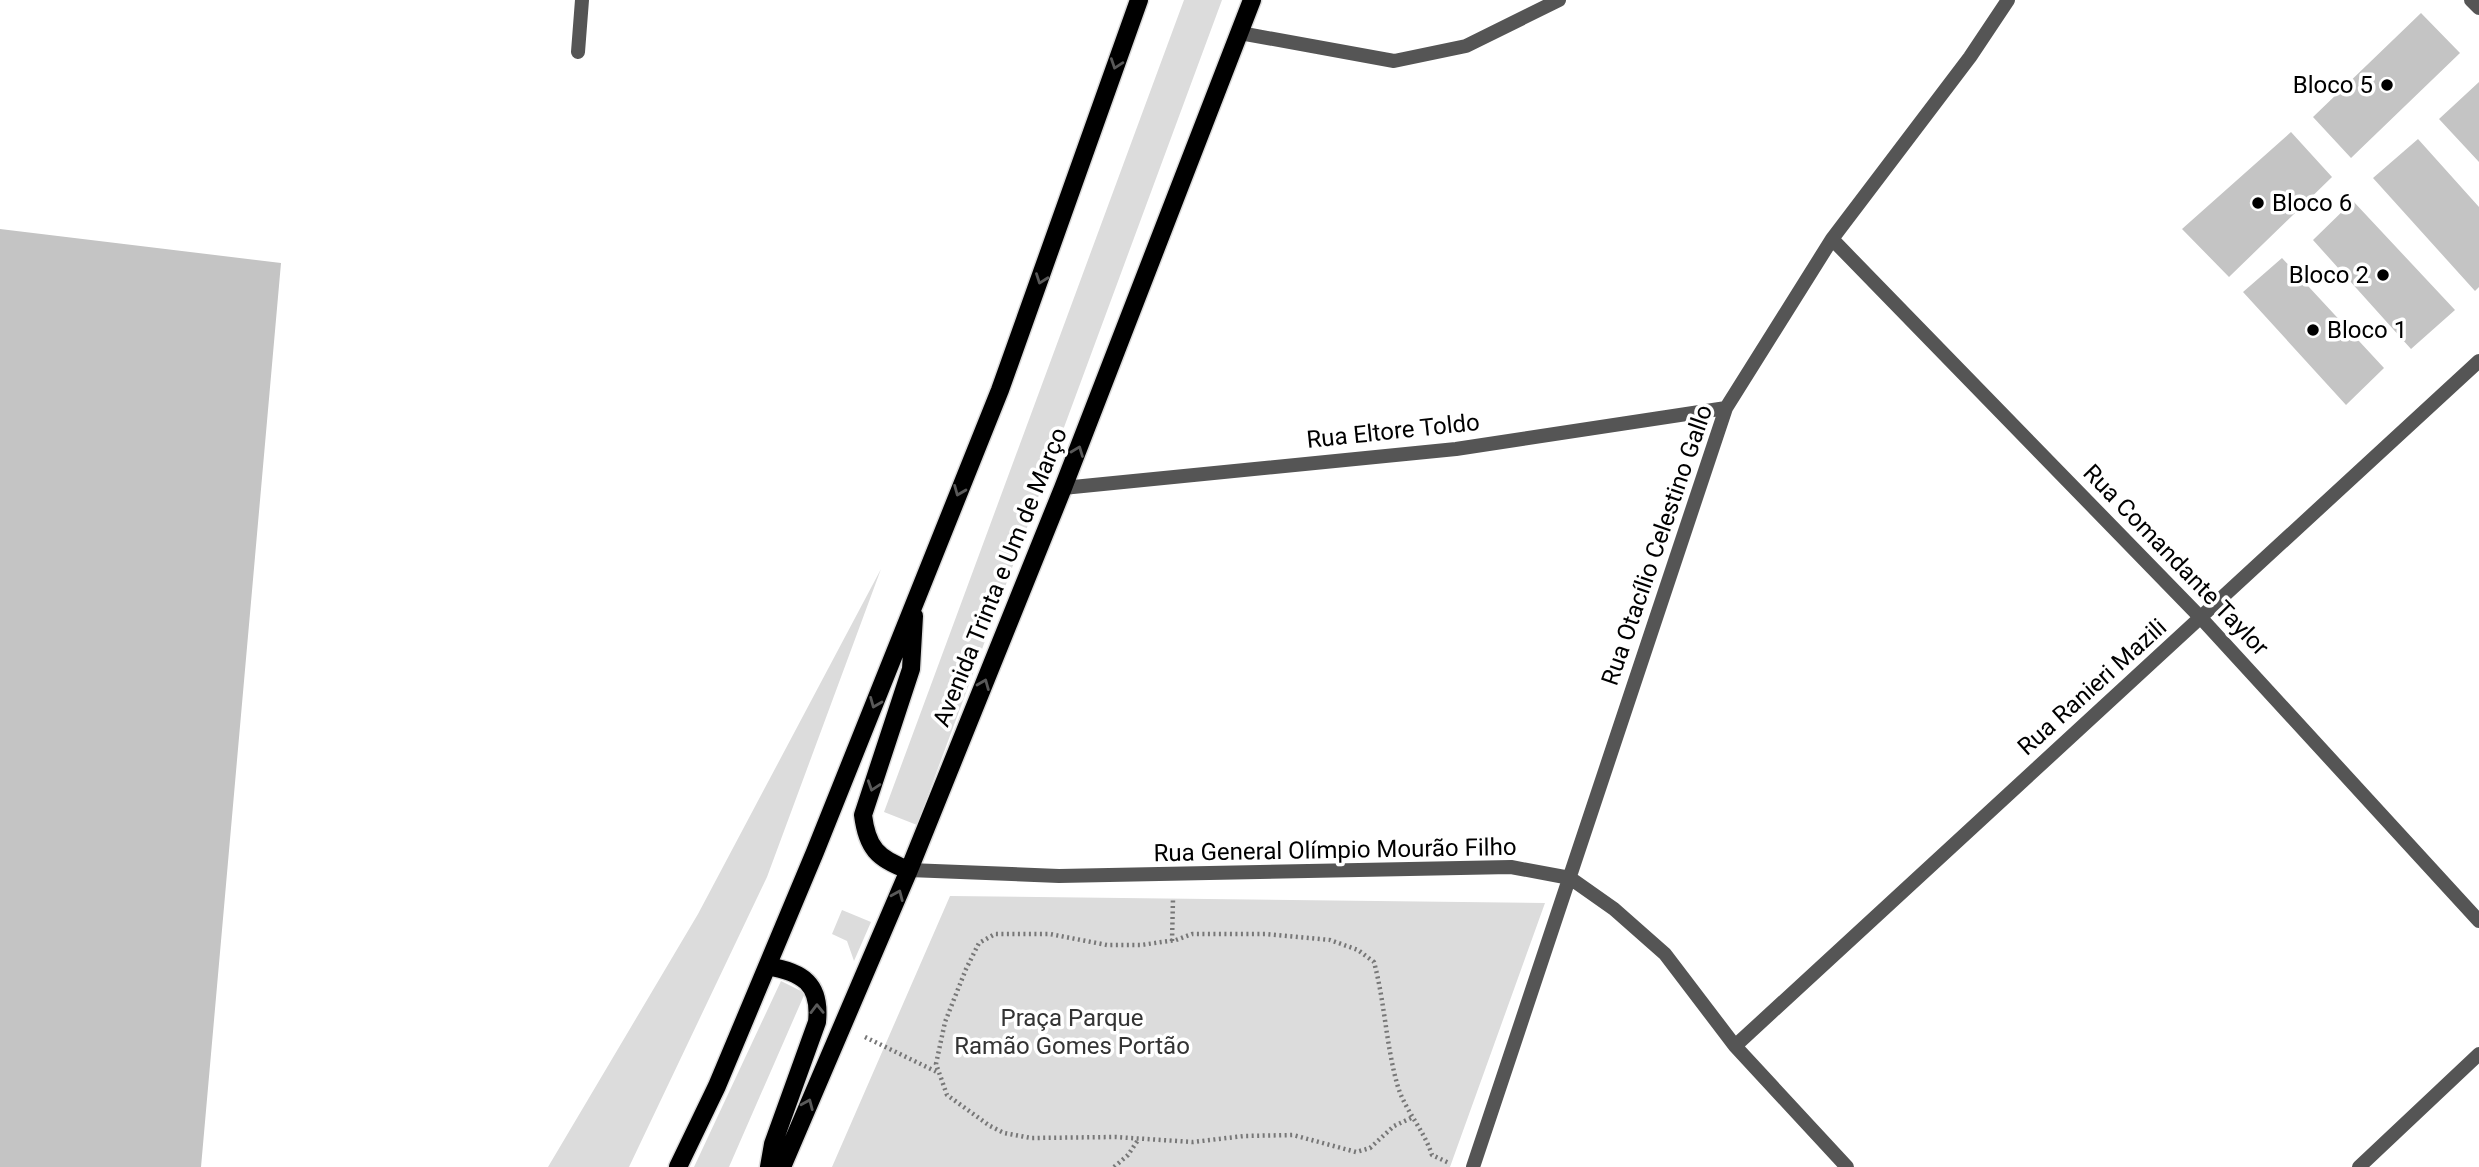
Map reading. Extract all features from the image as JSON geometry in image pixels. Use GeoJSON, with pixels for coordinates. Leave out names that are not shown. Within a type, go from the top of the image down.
{"type":"FeatureCollection","features":[{"type":"Feature","properties":{"kind":"main road"},"geometry":{"type":"LineString","coordinates":[[678,1167],[717,1086],[1000,390],[1139,0]]}},
{"type":"Feature","properties":{"kind":"main road","name":"Avenida Trinta e Um de Março"},"geometry":{"type":"LineString","coordinates":[[782,1167],[909,870],[1063,488],[1252,0]]}},
{"type":"Feature","properties":{"kind":"main road"},"geometry":{"type":"LineString","coordinates":[[909,870],[893,864],[872,847],[866,837],[863,815],[911,668],[915,602]]}},
{"type":"Feature","properties":{"kind":"main road"},"geometry":{"type":"LineString","coordinates":[[766,966],[806,980],[815,990],[819,1005],[817,1022],[773,1144],[769,1167]]}},
{"type":"Feature","properties":{"kind":"street"},"geometry":{"type":"LineString","coordinates":[[578,52],[582,0]]}},
{"type":"Feature","properties":{"kind":"street"},"geometry":{"type":"LineString","coordinates":[[1240,33],[1394,61],[1466,46],[1559,0]]}},
{"type":"Feature","properties":{"kind":"street","name":"Rua Otacílio Celestino Gallo"},"geometry":{"type":"LineString","coordinates":[[1473,1167],[1726,408],[1832,239],[1970,57],[2008,0]]}},
{"type":"Feature","properties":{"kind":"street"},"geometry":{"type":"LineString","coordinates":[[2471,0],[2479,8]]}},
{"type":"Feature","properties":{"kind":"street","name":"Rua Comandante Taylor"},"geometry":{"type":"LineString","coordinates":[[1832,239],[2201,618],[2479,920]]}},
{"type":"Feature","properties":{"kind":"street","name":"Rua Ranieri Mazili"},"geometry":{"type":"LineString","coordinates":[[1735,1046],[2479,361]]}},
{"type":"Feature","properties":{"kind":"street","name":"Rua Eltore Toldo"},"geometry":{"type":"LineString","coordinates":[[1063,488],[1456,449],[1726,408]]}},
{"type":"Feature","properties":{"kind":"street","name":"Rua General Olímpio Mourão Filho"},"geometry":{"type":"LineString","coordinates":[[909,870],[1059,876],[1511,867],[1570,878],[1614,909],[1665,954],[1735,1046],[1847,1167]]}},
{"type":"Feature","properties":{"kind":"street"},"geometry":{"type":"LineString","coordinates":[[2359,1167],[2479,1054]]}},
{"type":"Feature","properties":{"kind":"path"},"geometry":{"type":"LineString","coordinates":[[1172,941],[1174,874]]}},
{"type":"Feature","properties":{"kind":"path"},"geometry":{"type":"LineString","coordinates":[[1411,1118],[1394,1126],[1370,1148],[1356,1152],[1293,1135],[1244,1136],[1193,1142],[1138,1140],[1115,1136],[1031,1138],[1004,1133],[947,1095],[936,1064],[945,1022],[979,943],[995,934],[1050,934],[1107,945],[1172,941],[1192,934],[1238,933],[1330,940],[1358,950],[1374,962],[1395,1074],[1411,1118],[1425,1134],[1432,1155],[1460,1167]]}},
{"type":"Feature","properties":{"kind":"path"},"geometry":{"type":"LineString","coordinates":[[842,1026],[940,1073]]}},
{"type":"Feature","properties":{"kind":"path"},"geometry":{"type":"LineString","coordinates":[[1114,1167],[1128,1156],[1138,1140]]}},
{"type":"Feature","properties":{"kind":"green space"},"geometry":{"type":"Polygon","coordinates":[[[1184,0],[1222,0],[917,825],[884,812],[1184,0]]]}},
{"type":"Feature","properties":{"kind":"green space"},"geometry":{"type":"Polygon","coordinates":[[[881,569],[767,877],[629,1167],[548,1167],[698,914],[881,569]]]}},
{"type":"Feature","properties":{"kind":"green space","name":"Praça Parque Ramão Gomes Portão"},"geometry":{"type":"Polygon","coordinates":[[[950,896],[1545,903],[1450,1167],[832,1167],[950,896]]]}},
{"type":"Feature","properties":{"kind":"green space"},"geometry":{"type":"Polygon","coordinates":[[[842,910],[871,922],[854,961],[847,941],[832,934],[842,910]]]}},
{"type":"Feature","properties":{"kind":"green space"},"geometry":{"type":"Polygon","coordinates":[[[781,981],[805,993],[729,1167],[694,1167],[781,981]]]}},
{"type":"Feature","properties":{"kind":"building","name":"Bloco 5"},"geometry":{"type":"Polygon","coordinates":[[[2421,13],[2460,53],[2351,158],[2313,117],[2421,13]]]}},
{"type":"Feature","properties":{"kind":"building"},"geometry":{"type":"Polygon","coordinates":[[[2479,82],[2479,162],[2439,119],[2479,82]]]}},
{"type":"Feature","properties":{"kind":"building","name":"Bloco 6"},"geometry":{"type":"Polygon","coordinates":[[[2291,132],[2332,177],[2229,277],[2182,229],[2291,132]]]}},
{"type":"Feature","properties":{"kind":"building"},"geometry":{"type":"Polygon","coordinates":[[[2418,139],[2479,207],[2479,287],[2475,291],[2373,178],[2418,139]]]}},
{"type":"Feature","properties":{"kind":"building","name":"Bloco 2"},"geometry":{"type":"Polygon","coordinates":[[[2353,201],[2455,310],[2411,349],[2313,240],[2353,201]]]}},
{"type":"Feature","properties":{"kind":"building"},"geometry":{"type":"Polygon","coordinates":[[[0,229],[281,263],[201,1167],[0,1167],[0,229]]]}},
{"type":"Feature","properties":{"kind":"building","name":"Bloco 1"},"geometry":{"type":"Polygon","coordinates":[[[2282,258],[2384,368],[2346,405],[2243,292],[2282,258]]]}},
{"type":"Feature","properties":{"kind":"place","name":"Bloco 5"},"geometry":{"type":"Point","coordinates":[2387,85]}},
{"type":"Feature","properties":{"kind":"place","name":"Bloco 6"},"geometry":{"type":"Point","coordinates":[2258,203]}},
{"type":"Feature","properties":{"kind":"place","name":"Bloco 2"},"geometry":{"type":"Point","coordinates":[2383,275]}},
{"type":"Feature","properties":{"kind":"place","name":"Bloco 1"},"geometry":{"type":"Point","coordinates":[2313,330]}}]}
